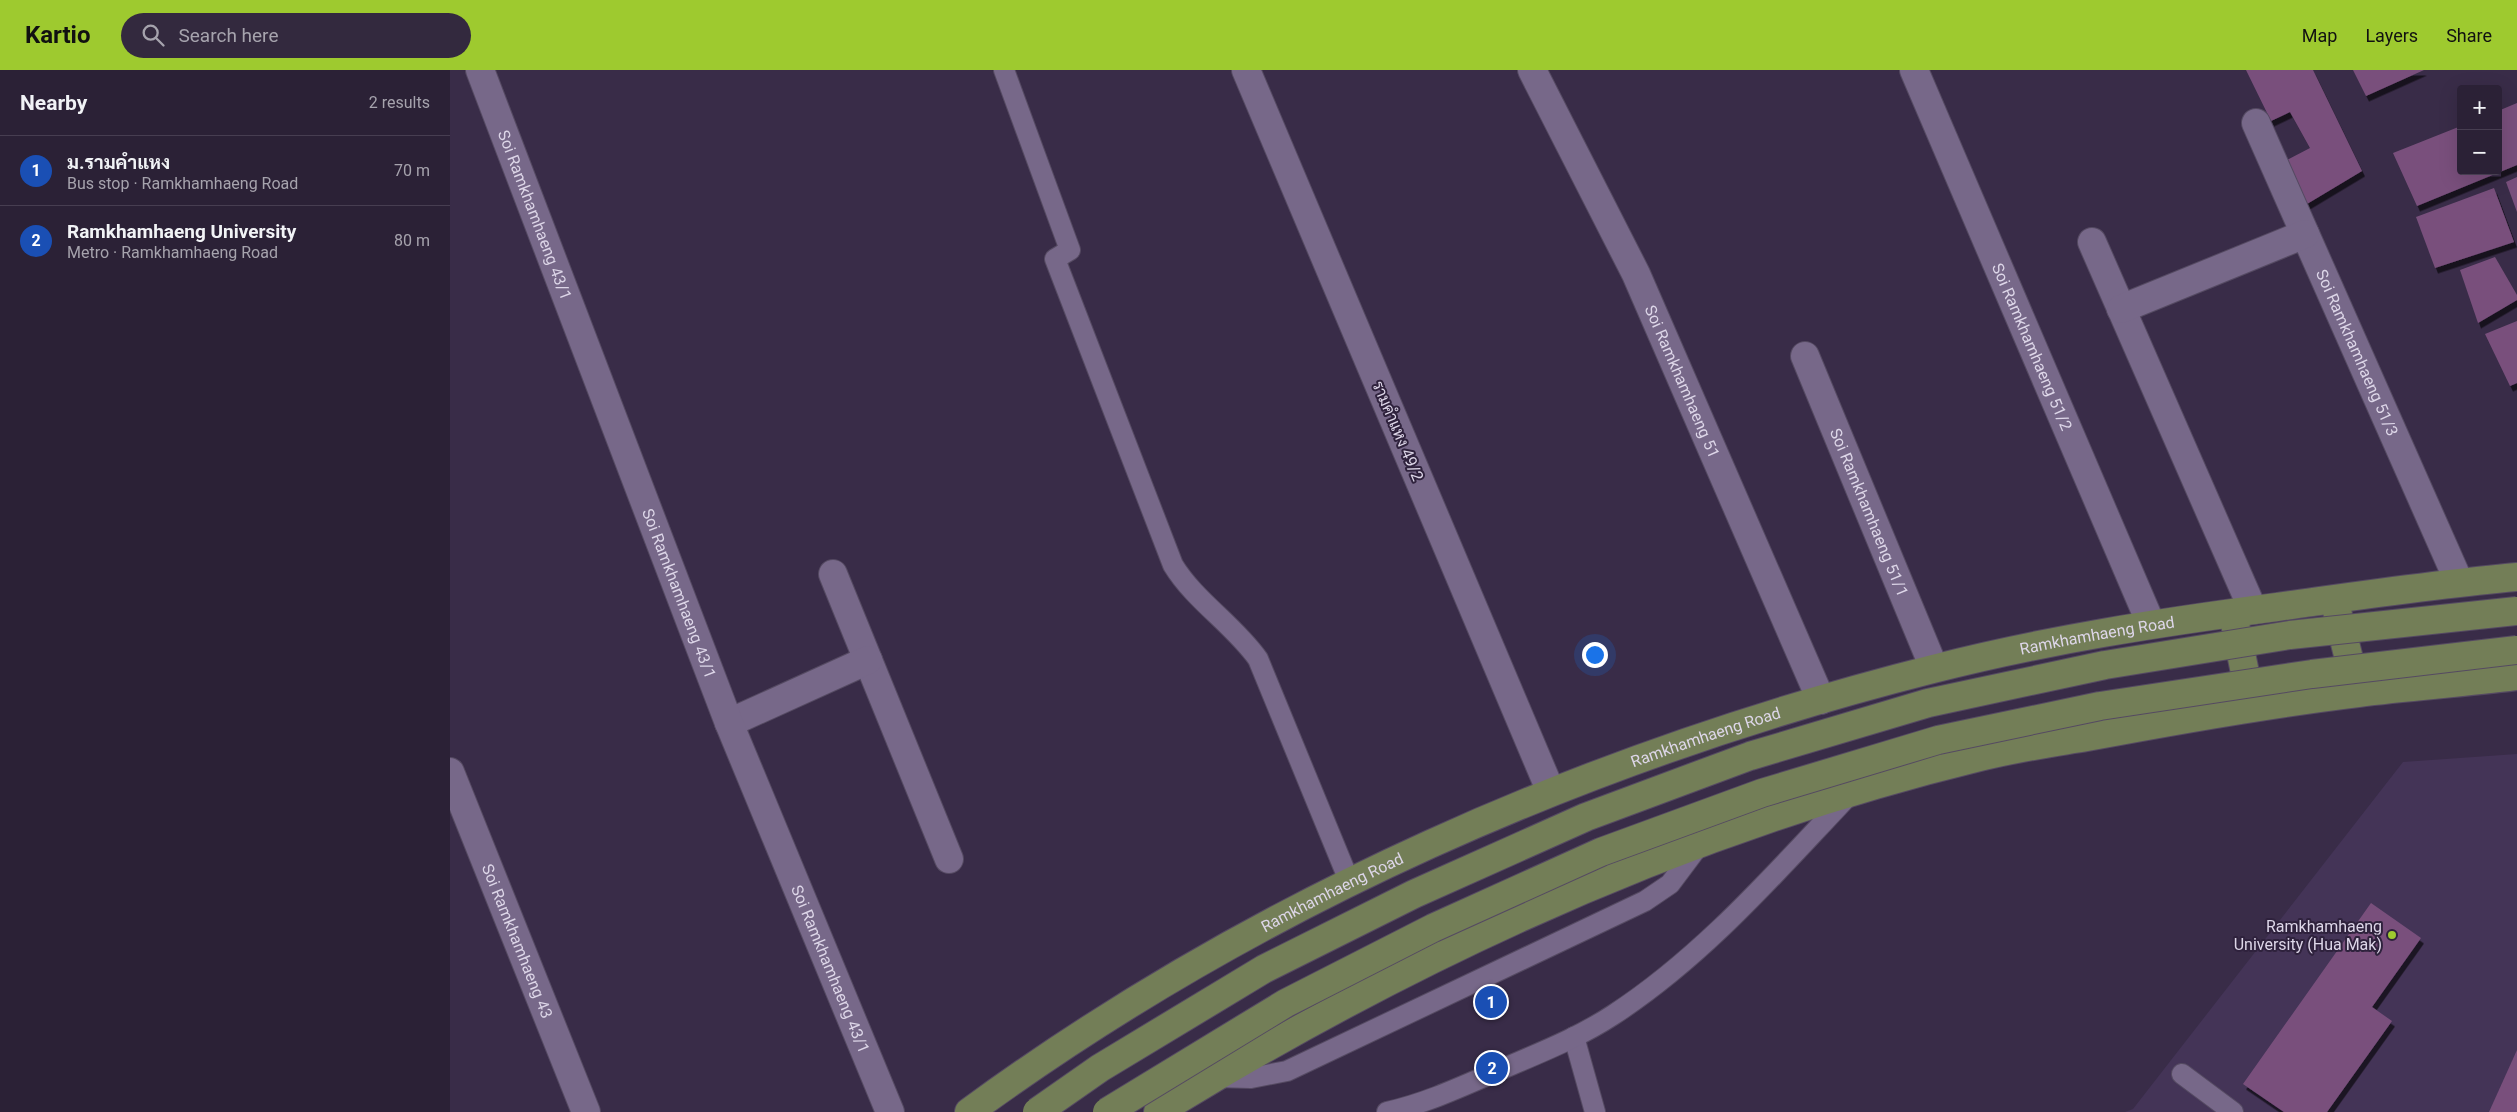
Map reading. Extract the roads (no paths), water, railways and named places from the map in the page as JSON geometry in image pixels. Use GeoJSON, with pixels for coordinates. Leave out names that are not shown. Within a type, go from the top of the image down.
{"type":"FeatureCollection","features":[{"type":"Feature","properties":{"kind":"main road","name":"Ramkhamhaeng Road"},"geometry":{"type":"LineString","coordinates":[[969,1112],[1114,1013],[1223,949],[1350,883],[1461,829],[1551,792],[1682,745],[1821,700],[1934,668],[2040,645],[2151,624],[2459,582],[2517,577]]}},
{"type":"Feature","properties":{"kind":"main road"},"geometry":{"type":"LineString","coordinates":[[2334,599],[2357,693]]}},
{"type":"Feature","properties":{"kind":"main road"},"geometry":{"type":"LineString","coordinates":[[2243,611],[2253,709]]}},
{"type":"Feature","properties":{"kind":"main road","name":"Ramkhamhaeng Road"},"geometry":{"type":"LineString","coordinates":[[1037,1112],[1100,1068],[1264,969],[1414,894],[1586,817],[1750,756],[1928,703],[2105,665],[2290,635],[2517,611]]}},
{"type":"Feature","properties":{"kind":"main road"},"geometry":{"type":"LineString","coordinates":[[1107,1112],[1286,1003],[1433,928],[1601,852],[1762,793],[1938,740],[2100,706],[2312,674],[2517,650]]}},
{"type":"Feature","properties":{"kind":"main road"},"geometry":{"type":"LineString","coordinates":[[1158,1112],[1215,1077],[1324,1016],[1498,928],[1595,885],[1700,844],[1853,792],[1982,756],[2170,721],[2357,693],[2517,676]]}},
{"type":"Feature","properties":{"kind":"street","name":"Soi Ramkhamhaeng 43/1"},"geometry":{"type":"LineString","coordinates":[[480,70],[729,723],[890,1112]]}},
{"type":"Feature","properties":{"kind":"street","name":"รามคำแหง 49/2"},"geometry":{"type":"LineString","coordinates":[[1246,70],[1551,792]]}},
{"type":"Feature","properties":{"kind":"street","name":"Soi Ramkhamhaeng 51"},"geometry":{"type":"LineString","coordinates":[[1532,70],[1636,274],[1821,700]]}},
{"type":"Feature","properties":{"kind":"street","name":"Soi Ramkhamhaeng 51/2"},"geometry":{"type":"LineString","coordinates":[[1914,70],[2151,624]]}},
{"type":"Feature","properties":{"kind":"street","name":"Soi Ramkhamhaeng 51/3"},"geometry":{"type":"LineString","coordinates":[[2256,122],[2459,582]]}},
{"type":"Feature","properties":{"kind":"street"},"geometry":{"type":"LineString","coordinates":[[2121,309],[2305,234]]}},
{"type":"Feature","properties":{"kind":"street"},"geometry":{"type":"LineString","coordinates":[[2092,242],[2243,611]]}},
{"type":"Feature","properties":{"kind":"street","name":"Soi Ramkhamhaeng 51/1"},"geometry":{"type":"LineString","coordinates":[[1804,356],[1934,668]]}},
{"type":"Feature","properties":{"kind":"street"},"geometry":{"type":"LineString","coordinates":[[834,574],[949,859]]}},
{"type":"Feature","properties":{"kind":"street"},"geometry":{"type":"LineString","coordinates":[[729,723],[868,660]]}},
{"type":"Feature","properties":{"kind":"street","name":"Soi Ramkhamhaeng 43"},"geometry":{"type":"LineString","coordinates":[[450,772],[586,1112]]}},
{"type":"Feature","properties":{"kind":"lane"},"geometry":{"type":"LineString","coordinates":[[1004,70],[1070,250],[1055,259],[1173,565],[1184,582],[1245,640],[1258,659],[1350,883]]}},
{"type":"Feature","properties":{"kind":"lane"},"geometry":{"type":"LineString","coordinates":[[1387,1112],[1434,1106],[1574,1037],[1612,1015],[1649,989],[1695,951],[1739,909],[1853,792]]}},
{"type":"Feature","properties":{"kind":"lane"},"geometry":{"type":"LineString","coordinates":[[1215,1077],[1251,1078],[1287,1071],[1645,901],[1670,884],[1700,844]]}},
{"type":"Feature","properties":{"kind":"lane"},"geometry":{"type":"LineString","coordinates":[[1574,1037],[1595,1112]]}},
{"type":"Feature","properties":{"kind":"lane"},"geometry":{"type":"LineString","coordinates":[[2182,1074],[2233,1112]]}},
{"type":"Feature","properties":{"kind":"place","name":"Ramkhamhaeng University (Hua Mak)"},"geometry":{"type":"Point","coordinates":[2392,935]}},
{"type":"Feature","properties":{"kind":"place","name":"ม.รามคำแหง"},"geometry":{"type":"Point","coordinates":[1491,1002]}},
{"type":"Feature","properties":{"kind":"place","name":"Ramkhamhaeng University"},"geometry":{"type":"Point","coordinates":[1492,1068]}}]}
